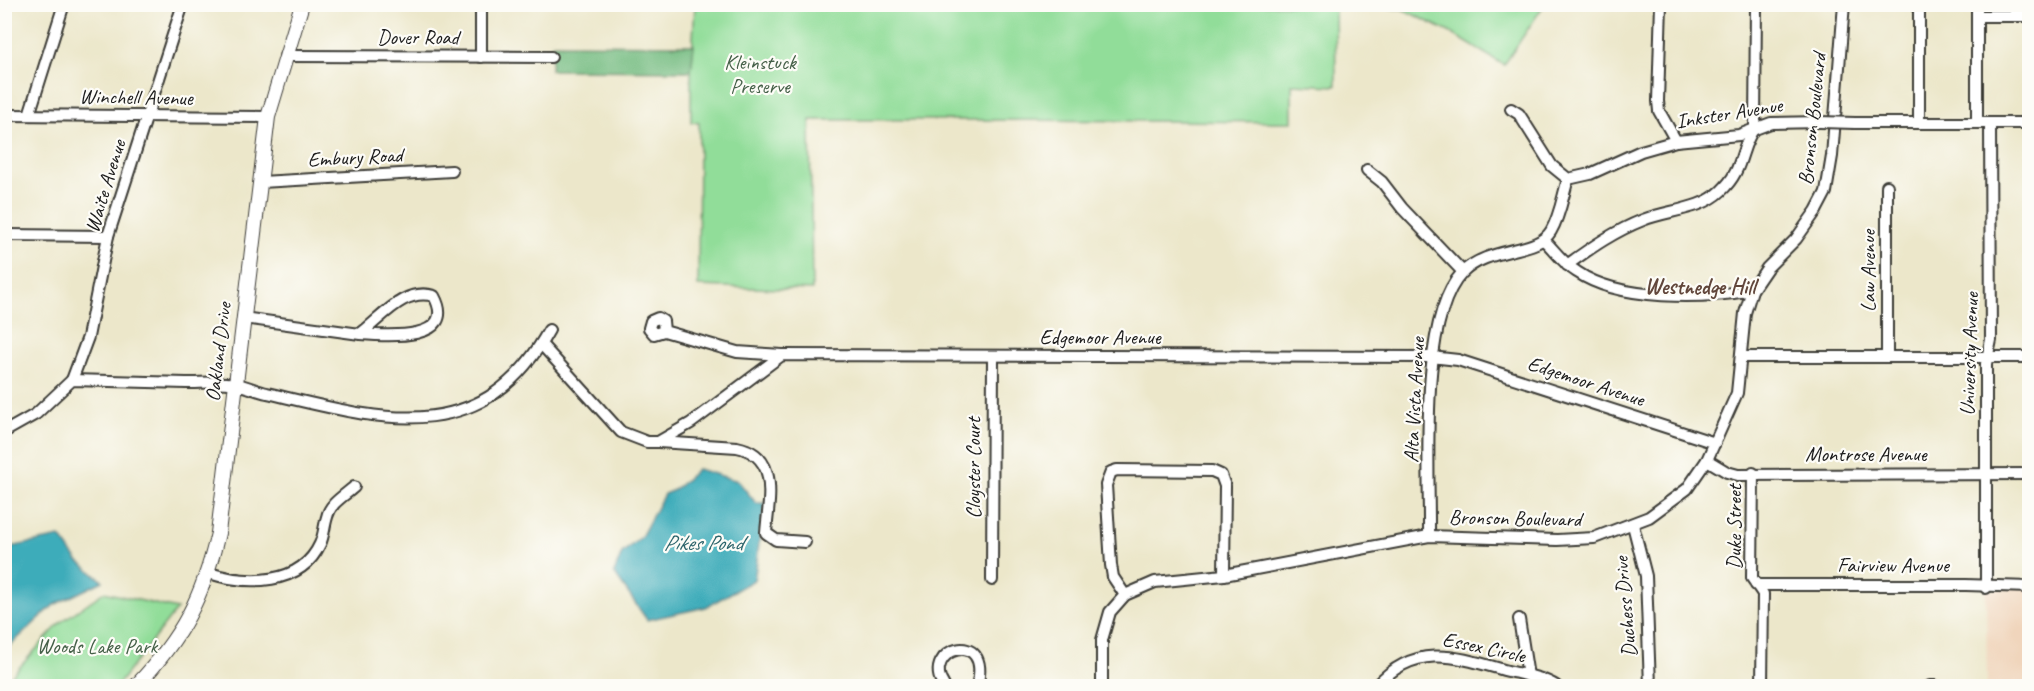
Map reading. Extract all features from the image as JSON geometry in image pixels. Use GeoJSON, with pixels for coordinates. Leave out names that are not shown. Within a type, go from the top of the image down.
{"type":"FeatureCollection","features":[{"type":"Feature","properties":{"kind":"main road","name":"Oakland Drive"},"geometry":{"type":"LineString","coordinates":[[136,687],[162,658],[177,635],[198,600],[209,573],[218,533],[268,117],[285,56],[303,4]]}},
{"type":"Feature","properties":{"kind":"street"},"geometry":{"type":"LineString","coordinates":[[28,115],[64,4]]}},
{"type":"Feature","properties":{"kind":"street","name":"Waite Avenue"},"geometry":{"type":"LineString","coordinates":[[72,380],[88,337],[108,236],[183,4]]}},
{"type":"Feature","properties":{"kind":"street"},"geometry":{"type":"LineString","coordinates":[[481,4],[481,57]]}},
{"type":"Feature","properties":{"kind":"street"},"geometry":{"type":"LineString","coordinates":[[1661,4],[1659,111],[1676,141]]}},
{"type":"Feature","properties":{"kind":"street"},"geometry":{"type":"LineString","coordinates":[[1567,265],[1620,230],[1646,219],[1695,205],[1719,193],[1739,170],[1746,140],[1755,127],[1756,4]]}},
{"type":"Feature","properties":{"kind":"street","name":"Bronson Boulevard"},"geometry":{"type":"LineString","coordinates":[[1125,595],[1155,582],[1224,575],[1428,536],[1580,540],[1594,538],[1633,525],[1664,508],[1687,489],[1707,460],[1737,393],[1744,313],[1752,290],[1767,268],[1796,239],[1826,192],[1832,156],[1844,4]]}},
{"type":"Feature","properties":{"kind":"street"},"geometry":{"type":"LineString","coordinates":[[1919,4],[1919,123]]}},
{"type":"Feature","properties":{"kind":"street"},"geometry":{"type":"LineString","coordinates":[[1977,123],[1978,10],[2030,16]]}},
{"type":"Feature","properties":{"kind":"street","name":"Dover Road"},"geometry":{"type":"LineString","coordinates":[[285,56],[551,57]]}},
{"type":"Feature","properties":{"kind":"street"},"geometry":{"type":"LineString","coordinates":[[1367,170],[1382,182],[1402,208],[1462,273],[1479,259],[1545,240],[1552,231],[1568,179],[1552,166],[1519,114],[1511,109]]}},
{"type":"Feature","properties":{"kind":"street","name":"Winchell Avenue"},"geometry":{"type":"LineString","coordinates":[[4,115],[268,117]]}},
{"type":"Feature","properties":{"kind":"street","name":"Inkster Avenue"},"geometry":{"type":"LineString","coordinates":[[1568,179],[1590,174],[1633,154],[1676,141],[1739,135],[1755,127],[1771,123],[2030,123]]}},
{"type":"Feature","properties":{"kind":"street","name":"University Avenue"},"geometry":{"type":"LineString","coordinates":[[1986,588],[1986,364],[1991,340],[1990,123]]}},
{"type":"Feature","properties":{"kind":"street","name":"Embury Road"},"geometry":{"type":"LineString","coordinates":[[261,182],[452,171]]}},
{"type":"Feature","properties":{"kind":"street","name":"Law Avenue"},"geometry":{"type":"LineString","coordinates":[[1887,186],[1887,357]]}},
{"type":"Feature","properties":{"kind":"street"},"geometry":{"type":"LineString","coordinates":[[4,235],[108,236]]}},
{"type":"Feature","properties":{"kind":"street"},"geometry":{"type":"LineString","coordinates":[[1545,240],[1567,265],[1598,282],[1644,293],[1698,296],[1752,290]]}},
{"type":"Feature","properties":{"kind":"street","name":"Alta Vista Avenue"},"geometry":{"type":"LineString","coordinates":[[1428,536],[1431,357],[1445,300],[1462,273]]}},
{"type":"Feature","properties":{"kind":"street"},"geometry":{"type":"LineString","coordinates":[[243,318],[360,334],[414,335],[432,327],[440,314],[439,304],[434,296],[421,292],[404,297],[360,334]]}},
{"type":"Feature","properties":{"kind":"street"},"geometry":{"type":"LineString","coordinates":[[4,432],[36,414],[72,380],[235,384],[345,412],[387,418],[422,419],[455,412],[491,395],[517,373],[541,344],[549,330]]}},
{"type":"Feature","properties":{"kind":"street","name":"Edgemoor Avenue"},"geometry":{"type":"LineString","coordinates":[[663,331],[737,352],[782,355],[1431,357],[1458,360],[1715,443]]}},
{"type":"Feature","properties":{"kind":"street"},"geometry":{"type":"LineString","coordinates":[[541,344],[621,432],[639,441],[737,447],[749,450],[764,468],[771,487],[766,533],[776,540],[805,542]]}},
{"type":"Feature","properties":{"kind":"street"},"geometry":{"type":"LineString","coordinates":[[658,442],[691,423],[782,355]]}},
{"type":"Feature","properties":{"kind":"street","name":"Cloyster Court"},"geometry":{"type":"LineString","coordinates":[[992,580],[993,356]]}},
{"type":"Feature","properties":{"kind":"street"},"geometry":{"type":"LineString","coordinates":[[1741,357],[2030,357]]}},
{"type":"Feature","properties":{"kind":"street","name":"Montrose Avenue"},"geometry":{"type":"LineString","coordinates":[[1707,460],[1727,472],[1738,475],[1753,473],[2030,474]]}},
{"type":"Feature","properties":{"kind":"street"},"geometry":{"type":"LineString","coordinates":[[1102,687],[1104,628],[1110,612],[1125,595],[1113,577],[1106,485],[1108,476],[1117,470],[1212,471],[1221,475],[1225,486],[1224,575]]}},
{"type":"Feature","properties":{"kind":"street","name":"Duke Street"},"geometry":{"type":"LineString","coordinates":[[1753,473],[1752,578],[1763,594],[1762,687]]}},
{"type":"Feature","properties":{"kind":"street"},"geometry":{"type":"LineString","coordinates":[[209,573],[229,579],[262,580],[300,570],[308,564],[321,543],[329,510],[354,487]]}},
{"type":"Feature","properties":{"kind":"street","name":"Duchess Drive"},"geometry":{"type":"LineString","coordinates":[[1633,525],[1646,576],[1650,687]]}},
{"type":"Feature","properties":{"kind":"street","name":"Fairview Avenue"},"geometry":{"type":"LineString","coordinates":[[1756,585],[2030,587]]}},
{"type":"Feature","properties":{"kind":"street"},"geometry":{"type":"LineString","coordinates":[[1519,619],[1528,676]]}},
{"type":"Feature","properties":{"kind":"street"},"geometry":{"type":"LineString","coordinates":[[944,687],[939,669],[942,660],[949,652],[958,649],[970,651],[978,658],[981,671],[977,687]]}},
{"type":"Feature","properties":{"kind":"street","name":"Essex Circle"},"geometry":{"type":"LineString","coordinates":[[1376,687],[1402,665],[1436,655],[1463,659],[1542,679],[1556,687]]}},
{"type":"Feature","properties":{"kind":"street"},"geometry":{"type":"LineString","coordinates":[[1930,687],[1935,687]]}},
{"type":"Feature","properties":{"kind":"shaded area"},"geometry":{"type":"Polygon","coordinates":[[[2029,587],[2029,686],[1987,686],[1986,588],[2029,587]]]}},
{"type":"Feature","properties":{"kind":"green space","name":"Kleinstuck Preserve"},"geometry":{"type":"Polygon","coordinates":[[[695,5],[1544,5],[1504,65],[1451,33],[1402,9],[1335,6],[1336,86],[1292,84],[1292,122],[810,120],[812,290],[698,286],[699,123],[691,122],[695,5]]]}},
{"type":"Feature","properties":{"kind":"green space"},"geometry":{"type":"Polygon","coordinates":[[[552,44],[694,45],[691,71],[551,70],[552,44]]]}},
{"type":"Feature","properties":{"kind":"green space","name":"Woods Lake Park"},"geometry":{"type":"Polygon","coordinates":[[[104,592],[177,609],[117,686],[5,686],[5,683],[61,622],[104,592]]]}},
{"type":"Feature","properties":{"kind":"water","name":"Pikes Pond"},"geometry":{"type":"Polygon","coordinates":[[[698,469],[738,481],[756,503],[766,503],[754,580],[706,607],[647,620],[614,573],[622,553],[641,537],[664,494],[674,490],[698,469]]]}},
{"type":"Feature","properties":{"kind":"water"},"geometry":{"type":"Polygon","coordinates":[[[60,537],[78,561],[103,581],[54,605],[5,650],[5,548],[60,537]]]}},
{"type":"Feature","properties":{"kind":"district","name":"Westnedge Hill"},"geometry":{"type":"Point","coordinates":[1700,286]}}]}
